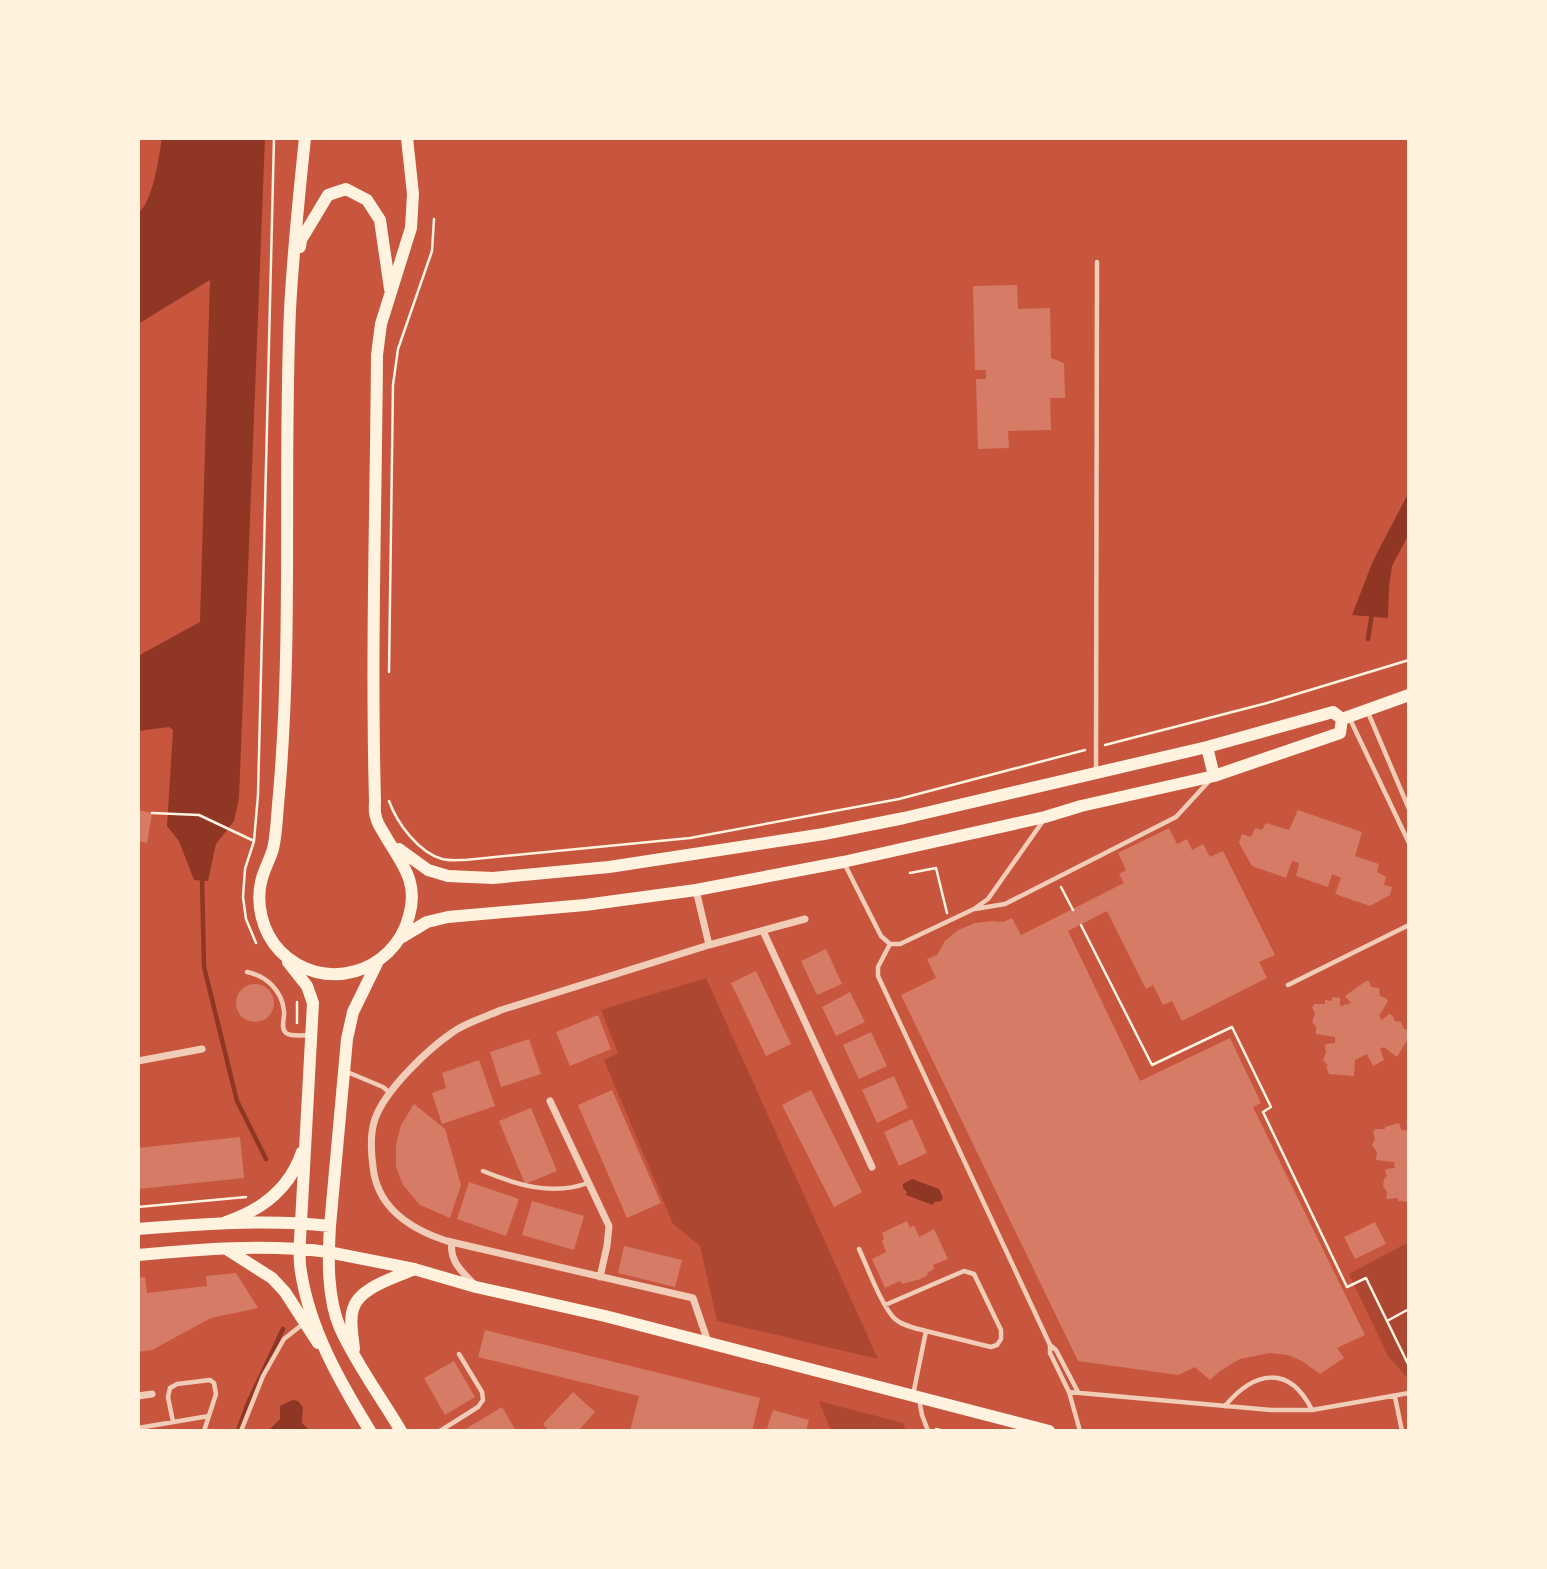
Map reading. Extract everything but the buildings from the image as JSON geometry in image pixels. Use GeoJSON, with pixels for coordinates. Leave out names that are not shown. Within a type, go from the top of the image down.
{"type":"FeatureCollection","features":[{"type":"Feature","properties":{"kind":"main road"},"geometry":{"type":"LineString","coordinates":[[305,138],[290,309],[285,704],[273,849],[261,881],[259,900],[261,918],[268,935],[307,986],[313,1003],[299,1249],[301,1273],[327,1354]]}},
{"type":"Feature","properties":{"kind":"main road"},"geometry":{"type":"LineString","coordinates":[[278,949],[295,963],[315,972],[336,975],[358,972],[391,951],[402,937],[411,913],[412,888],[404,864],[376,819],[373,732],[377,355],[380,324],[411,228],[413,194],[407,138]]}},
{"type":"Feature","properties":{"kind":"main road"},"geometry":{"type":"LineString","coordinates":[[290,309],[301,240],[328,195],[346,189],[367,200],[380,220],[391,292]]}},
{"type":"Feature","properties":{"kind":"main road"},"geometry":{"type":"LineString","coordinates":[[390,843],[428,870],[448,876],[493,878],[609,867],[824,834],[1207,747],[1333,712],[1345,717],[1408,696]]}},
{"type":"Feature","properties":{"kind":"main road"},"geometry":{"type":"LineString","coordinates":[[402,937],[427,922],[448,917],[585,905],[696,890],[843,862],[1045,817],[1081,806],[1214,776],[1340,733],[1345,717]]}},
{"type":"Feature","properties":{"kind":"main road"},"geometry":{"type":"LineString","coordinates":[[1207,747],[1214,776]]}},
{"type":"Feature","properties":{"kind":"main road"},"geometry":{"type":"LineString","coordinates":[[377,962],[353,1012],[347,1039],[328,1252],[329,1275],[338,1321],[401,1431]]}},
{"type":"Feature","properties":{"kind":"main road"},"geometry":{"type":"LineString","coordinates":[[223,1223],[257,1209],[285,1185],[298,1164],[307,1141]]}},
{"type":"Feature","properties":{"kind":"main road"},"geometry":{"type":"LineString","coordinates":[[138,1229],[223,1223],[301,1223],[330,1226]]}},
{"type":"Feature","properties":{"kind":"main road"},"geometry":{"type":"LineString","coordinates":[[227,1249],[272,1278],[285,1292],[304,1324],[327,1354],[370,1431]]}},
{"type":"Feature","properties":{"kind":"main road"},"geometry":{"type":"LineString","coordinates":[[138,1255],[227,1249],[299,1249],[328,1252],[414,1269],[476,1287],[708,1342],[1049,1431]]}},
{"type":"Feature","properties":{"kind":"main road"},"geometry":{"type":"LineString","coordinates":[[354,1352],[352,1320],[356,1302],[369,1290],[414,1269]]}},
{"type":"Feature","properties":{"kind":"street"},"geometry":{"type":"LineString","coordinates":[[696,890],[709,945]]}},
{"type":"Feature","properties":{"kind":"street"},"geometry":{"type":"LineString","coordinates":[[708,1342],[693,1298],[452,1242],[428,1235],[405,1221],[383,1198],[375,1181],[372,1142],[375,1119],[390,1093],[428,1054],[453,1032],[474,1022],[501,1010],[709,945],[805,919]]}},
{"type":"Feature","properties":{"kind":"street"},"geometry":{"type":"LineString","coordinates":[[763,931],[872,1167]]}},
{"type":"Feature","properties":{"kind":"street"},"geometry":{"type":"LineString","coordinates":[[138,1061],[202,1049]]}},
{"type":"Feature","properties":{"kind":"street"},"geometry":{"type":"LineString","coordinates":[[550,1101],[609,1226],[600,1277]]}},
{"type":"Feature","properties":{"kind":"street"},"geometry":{"type":"LineString","coordinates":[[452,1242],[450,1251],[454,1260],[476,1287]]}},
{"type":"Feature","properties":{"kind":"street"},"geometry":{"type":"LineString","coordinates":[[138,1396],[152,1394]]}},
{"type":"Feature","properties":{"kind":"lane"},"geometry":{"type":"LineString","coordinates":[[1096,773],[1097,262]]}},
{"type":"Feature","properties":{"kind":"lane"},"geometry":{"type":"LineString","coordinates":[[1367,710],[1409,809]]}},
{"type":"Feature","properties":{"kind":"lane"},"geometry":{"type":"LineString","coordinates":[[1345,717],[1409,843]]}},
{"type":"Feature","properties":{"kind":"lane"},"geometry":{"type":"LineString","coordinates":[[974,909],[1001,906],[1176,817],[1214,776]]}},
{"type":"Feature","properties":{"kind":"lane"},"geometry":{"type":"LineString","coordinates":[[843,862],[881,936],[890,944],[900,944],[949,922],[988,899],[1045,817]]}},
{"type":"Feature","properties":{"kind":"lane"},"geometry":{"type":"LineString","coordinates":[[1288,985],[1409,925]]}},
{"type":"Feature","properties":{"kind":"lane"},"geometry":{"type":"LineString","coordinates":[[890,944],[878,967],[878,976],[1050,1345],[1050,1353],[1069,1392],[1080,1431]]}},
{"type":"Feature","properties":{"kind":"lane"},"geometry":{"type":"LineString","coordinates":[[247,972],[271,983],[278,993],[284,1008],[286,1033],[313,1035]]}},
{"type":"Feature","properties":{"kind":"lane"},"geometry":{"type":"LineString","coordinates":[[344,1071],[383,1087],[390,1093]]}},
{"type":"Feature","properties":{"kind":"lane"},"geometry":{"type":"LineString","coordinates":[[483,1171],[508,1181],[548,1190],[570,1190],[589,1183]]}},
{"type":"Feature","properties":{"kind":"lane"},"geometry":{"type":"LineString","coordinates":[[859,1249],[885,1305],[895,1319],[908,1326],[991,1347],[997,1345],[1001,1339],[1000,1330],[974,1274],[970,1271],[964,1271],[885,1305]]}},
{"type":"Feature","properties":{"kind":"lane"},"geometry":{"type":"LineString","coordinates":[[241,1431],[263,1376],[284,1339],[304,1324]]}},
{"type":"Feature","properties":{"kind":"lane"},"geometry":{"type":"LineString","coordinates":[[926,1331],[916,1397],[929,1431]]}},
{"type":"Feature","properties":{"kind":"lane"},"geometry":{"type":"LineString","coordinates":[[1050,1345],[1056,1349],[1078,1392]]}},
{"type":"Feature","properties":{"kind":"lane"},"geometry":{"type":"LineString","coordinates":[[440,1431],[478,1407],[483,1400],[482,1392],[459,1354]]}},
{"type":"Feature","properties":{"kind":"lane"},"geometry":{"type":"LineString","coordinates":[[1224,1407],[1246,1385],[1255,1380],[1272,1377],[1297,1389],[1312,1410]]}},
{"type":"Feature","properties":{"kind":"lane"},"geometry":{"type":"LineString","coordinates":[[173,1422],[168,1397],[170,1388],[177,1384],[210,1380],[217,1388],[204,1431]]}},
{"type":"Feature","properties":{"kind":"lane"},"geometry":{"type":"LineString","coordinates":[[1069,1392],[1255,1410],[1312,1410],[1409,1393]]}},
{"type":"Feature","properties":{"kind":"lane"},"geometry":{"type":"LineString","coordinates":[[1395,1397],[1402,1431]]}},
{"type":"Feature","properties":{"kind":"lane"},"geometry":{"type":"LineString","coordinates":[[138,1428],[209,1416]]}},
{"type":"Feature","properties":{"kind":"path"},"geometry":{"type":"LineString","coordinates":[[258,946],[246,919],[243,897],[245,869],[254,841],[258,795],[274,138]]}},
{"type":"Feature","properties":{"kind":"path"},"geometry":{"type":"LineString","coordinates":[[388,684],[393,385],[398,349],[432,251],[434,219]]}},
{"type":"Feature","properties":{"kind":"path"},"geometry":{"type":"LineString","coordinates":[[387,796],[393,811],[412,839],[440,858],[465,860],[690,838],[899,799],[1267,703],[1409,660]]}},
{"type":"Feature","properties":{"kind":"path"},"geometry":{"type":"LineString","coordinates":[[152,813],[199,815],[254,841]]}},
{"type":"Feature","properties":{"kind":"path"},"geometry":{"type":"LineString","coordinates":[[910,873],[936,868],[949,922]]}},
{"type":"Feature","properties":{"kind":"path"},"geometry":{"type":"LineString","coordinates":[[1057,878],[1073,909]]}},
{"type":"Feature","properties":{"kind":"path"},"geometry":{"type":"LineString","coordinates":[[1081,925],[1152,1065],[1232,1027],[1271,1107],[1263,1112],[1347,1287],[1366,1278],[1409,1366]]}},
{"type":"Feature","properties":{"kind":"path"},"geometry":{"type":"LineString","coordinates":[[296,998],[297,1022]]}},
{"type":"Feature","properties":{"kind":"path"},"geometry":{"type":"LineString","coordinates":[[138,1207],[242,1199],[252,1195]]}},
{"type":"Feature","properties":{"kind":"path"},"geometry":{"type":"LineString","coordinates":[[1387,1321],[1409,1309]]}},
{"type":"Feature","properties":{"kind":"shaded area"},"geometry":{"type":"Polygon","coordinates":[[[162,138],[265,138],[239,798],[234,821],[216,844],[208,881],[194,880],[179,841],[167,826],[173,730],[169,727],[138,731],[138,656],[200,622],[210,280],[138,324],[138,213],[148,200],[162,138]]]}},
{"type":"Feature","properties":{"kind":"shaded area"},"geometry":{"type":"Polygon","coordinates":[[[1409,492],[1409,534],[1392,566],[1388,618],[1352,615],[1373,561],[1409,492]]]}},
{"type":"Feature","properties":{"kind":"shaded area"},"geometry":{"type":"Polygon","coordinates":[[[706,978],[878,1359],[717,1321],[700,1246],[673,1224],[604,1060],[618,1053],[601,1010],[706,978]]]}},
{"type":"Feature","properties":{"kind":"shaded area"},"geometry":{"type":"Polygon","coordinates":[[[912,1179],[939,1189],[943,1198],[941,1201],[934,1202],[933,1205],[906,1195],[903,1184],[912,1179]]]}},
{"type":"Feature","properties":{"kind":"shaded area"},"geometry":{"type":"Polygon","coordinates":[[[1409,1242],[1409,1380],[1388,1356],[1349,1274],[1409,1242]]]}},
{"type":"Feature","properties":{"kind":"shaded area"},"geometry":{"type":"Polygon","coordinates":[[[293,1400],[303,1407],[302,1423],[310,1431],[268,1431],[280,1419],[280,1406],[293,1400]]]}},
{"type":"Feature","properties":{"kind":"shaded area"},"geometry":{"type":"Polygon","coordinates":[[[819,1401],[903,1423],[906,1431],[831,1431],[819,1401]]]}},
{"type":"Feature","properties":{"kind":"waterway"},"geometry":{"type":"LineString","coordinates":[[1368,639],[1372,613]]}},
{"type":"Feature","properties":{"kind":"waterway"},"geometry":{"type":"LineString","coordinates":[[202,877],[204,967],[237,1101],[266,1159]]}},
{"type":"Feature","properties":{"kind":"waterway"},"geometry":{"type":"LineString","coordinates":[[238,1431],[248,1403],[283,1329]]}}]}
